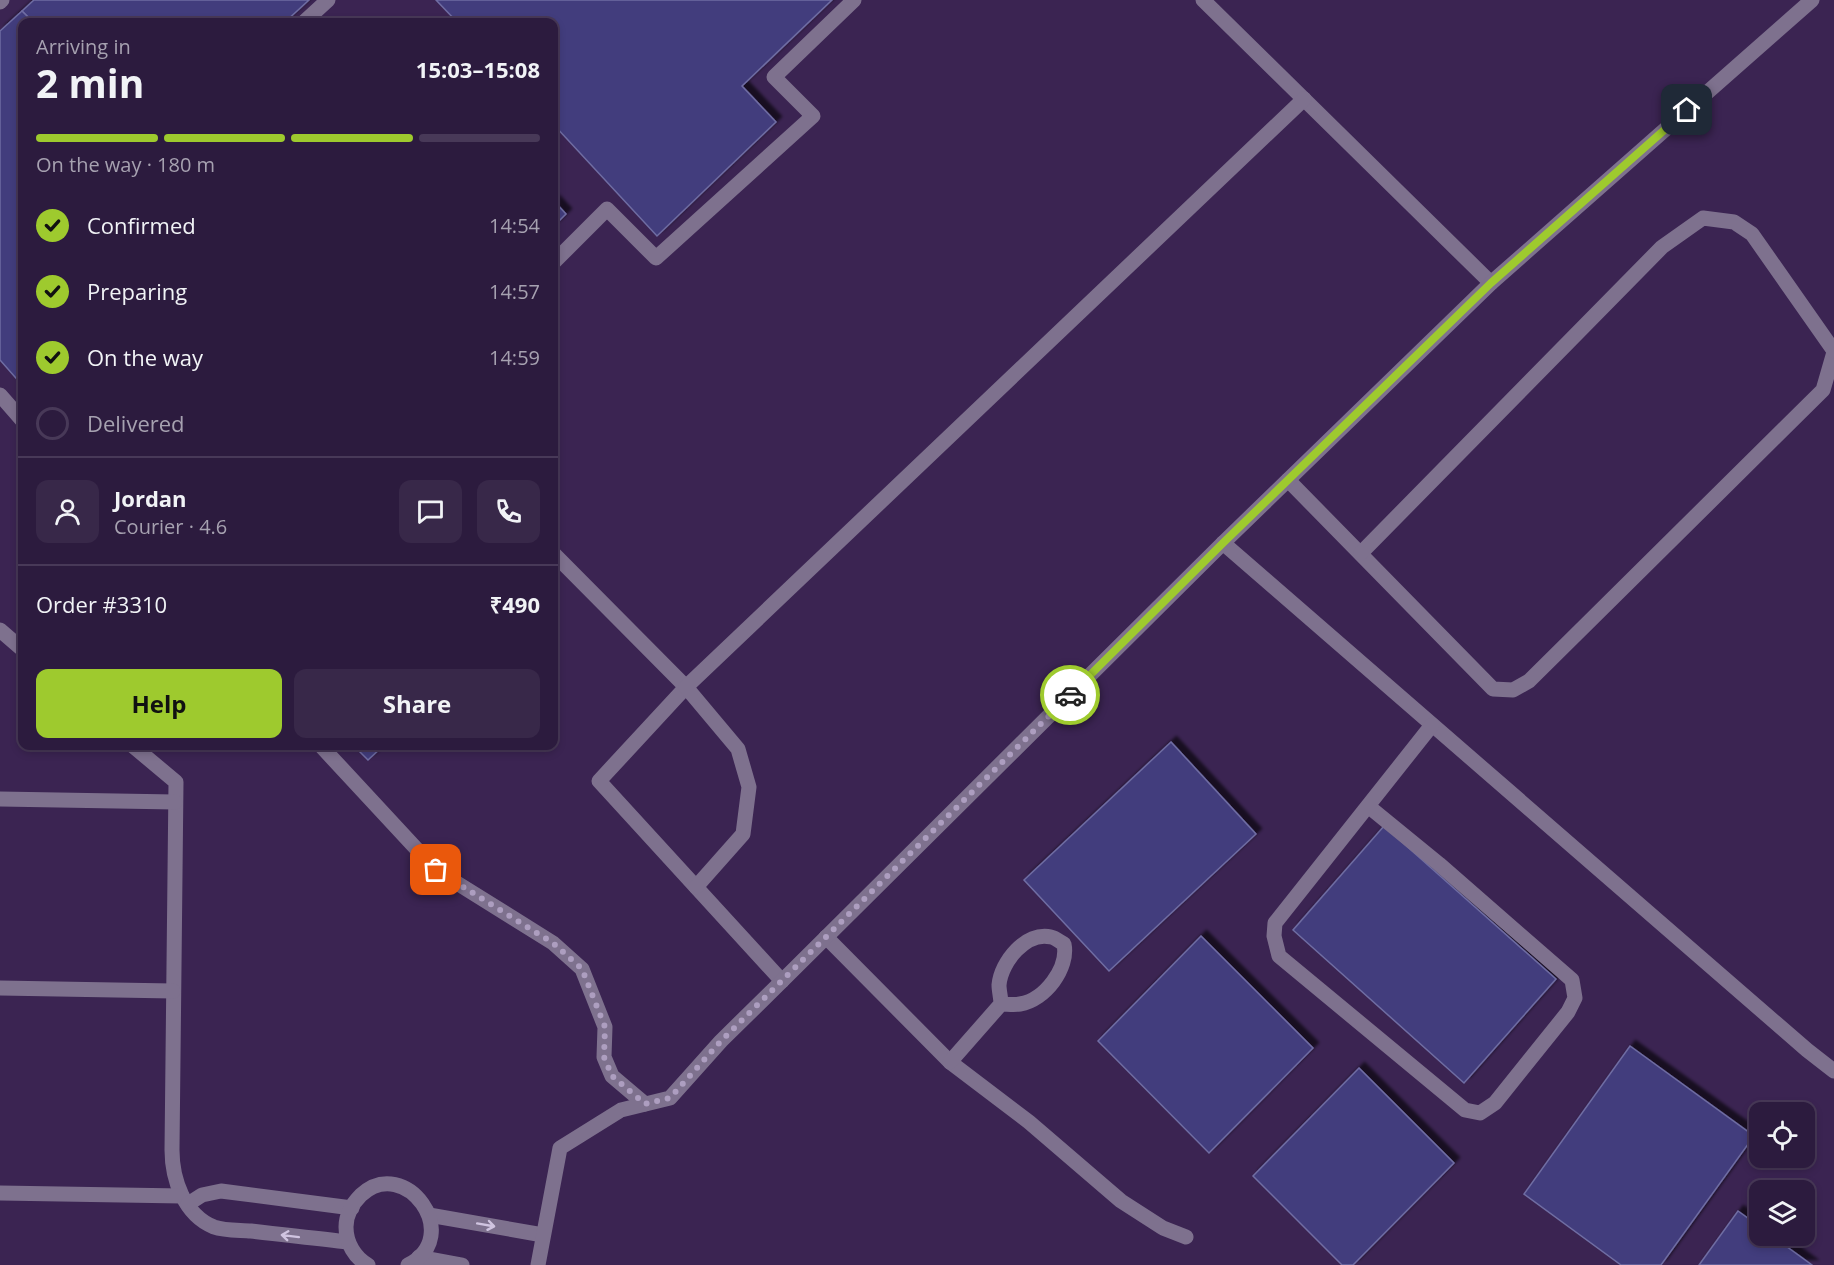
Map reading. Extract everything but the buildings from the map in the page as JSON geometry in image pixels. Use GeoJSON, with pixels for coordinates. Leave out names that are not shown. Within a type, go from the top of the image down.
{"type":"FeatureCollection","features":[{"type":"Feature","properties":{"kind":"street"},"geometry":{"type":"LineString","coordinates":[[308,18],[328,0]]}},
{"type":"Feature","properties":{"kind":"street"},"geometry":{"type":"LineString","coordinates":[[558,258],[607,209],[656,258],[813,116],[774,77],[854,0]]}},
{"type":"Feature","properties":{"kind":"street"},"geometry":{"type":"LineString","coordinates":[[1203,0],[1491,283]]}},
{"type":"Feature","properties":{"kind":"street"},"geometry":{"type":"LineString","coordinates":[[538,1265],[560,1148],[621,1110],[670,1098],[721,1041],[1223,543],[1491,283],[1812,0]]}},
{"type":"Feature","properties":{"kind":"street"},"geometry":{"type":"LineString","coordinates":[[782,981],[599,781],[686,687],[1304,99]]}},
{"type":"Feature","properties":{"kind":"street"},"geometry":{"type":"LineString","coordinates":[[1288,480],[1493,688],[1513,690],[1529,681],[1823,390],[1834,352],[1752,234],[1734,222],[1703,218],[1662,247],[1361,553]]}},
{"type":"Feature","properties":{"kind":"street"},"geometry":{"type":"LineString","coordinates":[[0,395],[18,415]]}},
{"type":"Feature","properties":{"kind":"street"},"geometry":{"type":"LineString","coordinates":[[1223,543],[1834,1071]]}},
{"type":"Feature","properties":{"kind":"street"},"geometry":{"type":"LineString","coordinates":[[558,558],[686,687],[738,749],[749,788],[743,834],[696,887]]}},
{"type":"Feature","properties":{"kind":"street"},"geometry":{"type":"LineString","coordinates":[[0,630],[18,646]]}},
{"type":"Feature","properties":{"kind":"street"},"geometry":{"type":"LineString","coordinates":[[1368,806],[1440,864],[1572,980],[1575,998],[1568,1012],[1495,1103],[1480,1113],[1465,1110],[1279,956],[1274,936],[1275,923],[1432,725]]}},
{"type":"Feature","properties":{"kind":"street"},"geometry":{"type":"LineString","coordinates":[[138,750],[176,782],[172,1166],[176,1182],[185,1200],[202,1219],[215,1227],[348,1242]]}},
{"type":"Feature","properties":{"kind":"street"},"geometry":{"type":"LineString","coordinates":[[325,750],[436,870],[553,943],[582,969],[605,1027],[604,1057],[612,1076],[645,1104]]}},
{"type":"Feature","properties":{"kind":"street"},"geometry":{"type":"LineString","coordinates":[[0,799],[175,802]]}},
{"type":"Feature","properties":{"kind":"street"},"geometry":{"type":"LineString","coordinates":[[950,1062],[1001,1004],[999,984],[1009,958],[1027,942],[1044,936],[1064,944],[1066,955],[1061,968],[1049,986],[1036,998],[1021,1004],[1001,1004]]}},
{"type":"Feature","properties":{"kind":"street"},"geometry":{"type":"LineString","coordinates":[[826,937],[950,1062],[1029,1122],[1121,1201],[1162,1228],[1186,1237]]}},
{"type":"Feature","properties":{"kind":"street"},"geometry":{"type":"LineString","coordinates":[[0,988],[173,992]]}},
{"type":"Feature","properties":{"kind":"street"},"geometry":{"type":"LineString","coordinates":[[368,1265],[355,1254],[348,1242],[346,1228],[348,1215],[364,1193],[376,1187],[390,1185],[402,1187],[414,1194],[423,1203],[429,1215],[431,1228],[429,1242],[413,1261]]}},
{"type":"Feature","properties":{"kind":"street"},"geometry":{"type":"LineString","coordinates":[[0,1193],[185,1200],[220,1191],[352,1208]]}},
{"type":"Feature","properties":{"kind":"street"},"geometry":{"type":"LineString","coordinates":[[429,1215],[543,1235]]}},
{"type":"Feature","properties":{"kind":"street"},"geometry":{"type":"LineString","coordinates":[[413,1261],[462,1265]]}},
{"type":"Feature","properties":{"kind":"way so far"},"geometry":{"type":"LineString","coordinates":[[436,870],[553,943],[582,969],[605,1027],[604,1057],[612,1076],[645,1104],[670,1098],[721,1041],[1070,695]]}},
{"type":"Feature","properties":{"kind":"route"},"geometry":{"type":"LineString","coordinates":[[1070,695],[1491,283],[1687,110]]}}]}
